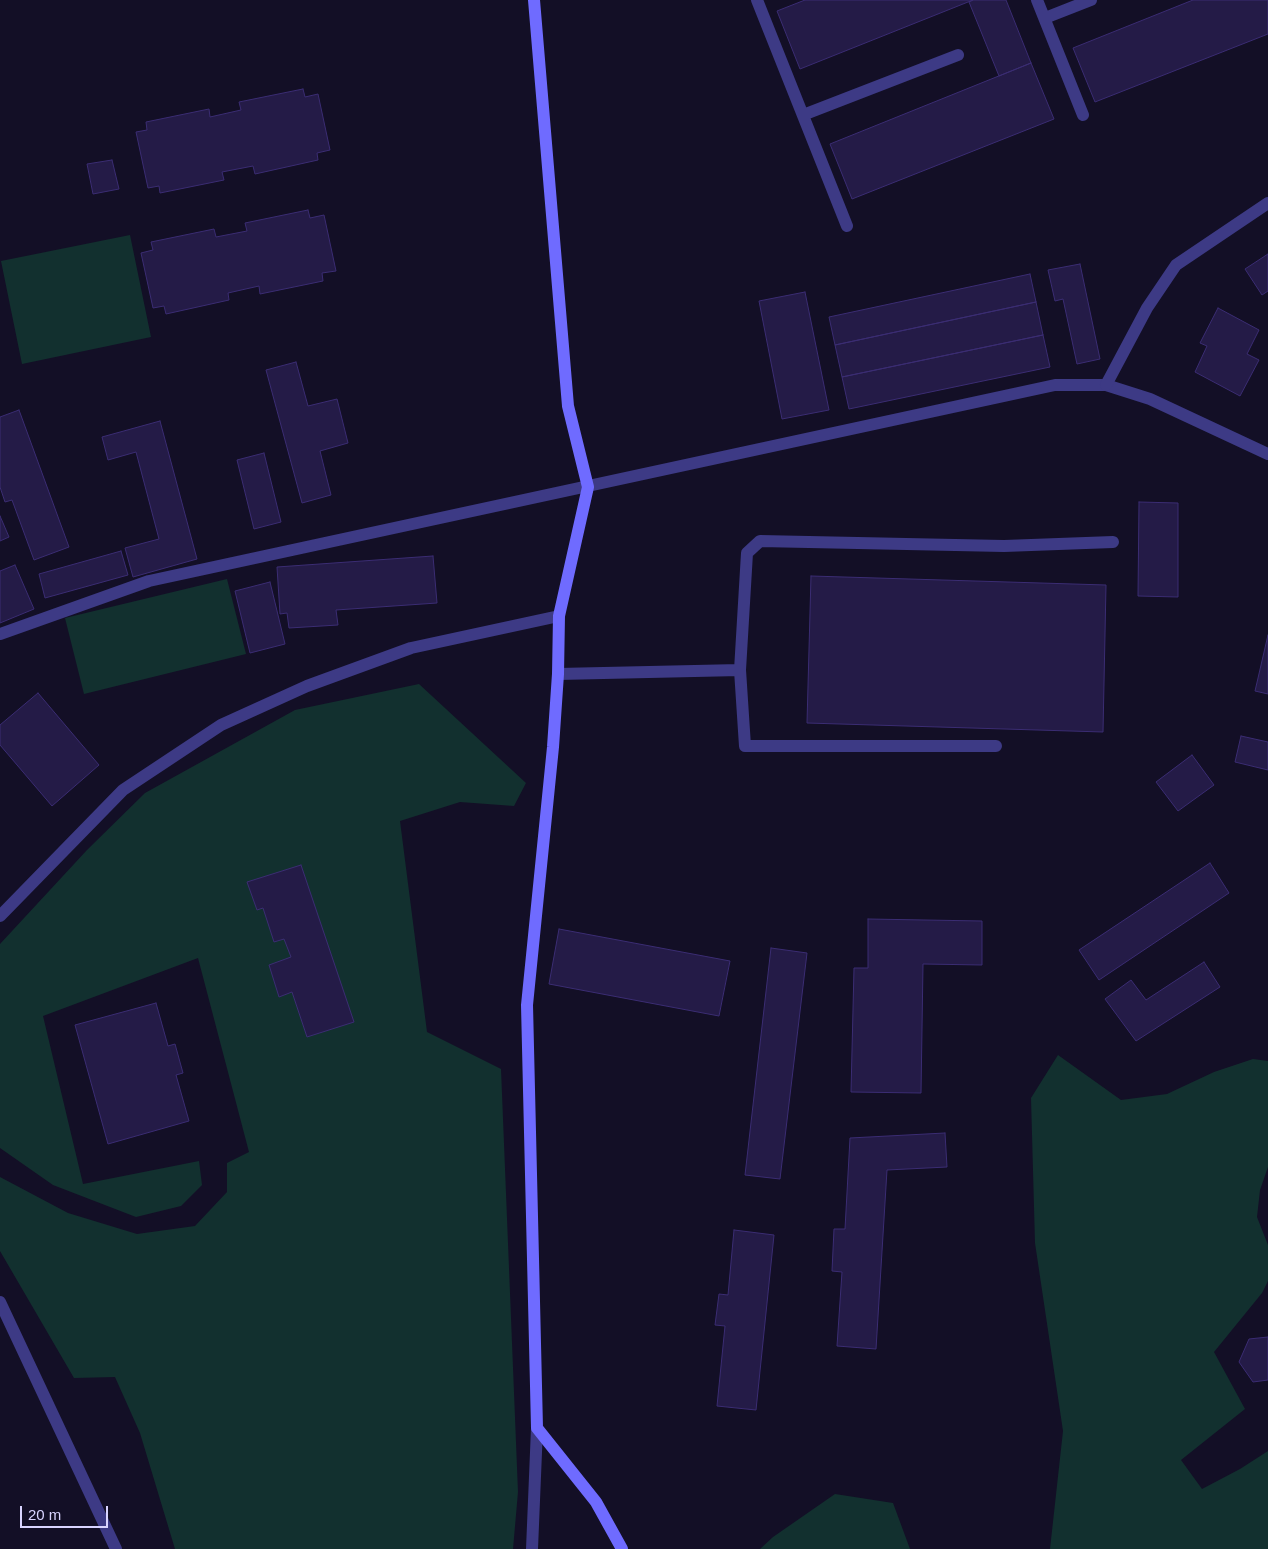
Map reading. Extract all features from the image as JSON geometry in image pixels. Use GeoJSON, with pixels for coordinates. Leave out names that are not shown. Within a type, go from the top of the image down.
{"type":"FeatureCollection","features":[{"type":"Feature","properties":{"kind":"street"},"geometry":{"type":"LineString","coordinates":[[532,1549],[537,1428],[527,1005],[553,747],[560,616],[588,487],[568,406],[534,0]]}},
{"type":"Feature","properties":{"kind":"street"},"geometry":{"type":"LineString","coordinates":[[757,0],[847,226]]}},
{"type":"Feature","properties":{"kind":"street"},"geometry":{"type":"LineString","coordinates":[[1037,0],[1083,115]]}},
{"type":"Feature","properties":{"kind":"street"},"geometry":{"type":"LineString","coordinates":[[1045,18],[1091,0]]}},
{"type":"Feature","properties":{"kind":"street"},"geometry":{"type":"LineString","coordinates":[[803,116],[958,56]]}},
{"type":"Feature","properties":{"kind":"street"},"geometry":{"type":"LineString","coordinates":[[1106,385],[1147,308],[1176,265],[1268,204]]}},
{"type":"Feature","properties":{"kind":"street"},"geometry":{"type":"LineString","coordinates":[[0,634],[149,581],[1055,385],[1106,385],[1150,399],[1268,454]]}},
{"type":"Feature","properties":{"kind":"street"},"geometry":{"type":"LineString","coordinates":[[996,746],[745,746],[740,670],[747,553],[760,541],[1004,546],[1113,542]]}},
{"type":"Feature","properties":{"kind":"street"},"geometry":{"type":"LineString","coordinates":[[0,916],[123,790],[221,725],[307,686],[411,648],[560,616]]}},
{"type":"Feature","properties":{"kind":"street"},"geometry":{"type":"LineString","coordinates":[[558,674],[740,670]]}},
{"type":"Feature","properties":{"kind":"street"},"geometry":{"type":"LineString","coordinates":[[0,1302],[116,1549]]}},
{"type":"Feature","properties":{"kind":"street"},"geometry":{"type":"LineString","coordinates":[[537,1428],[596,1502],[622,1549]]}},
{"type":"Feature","properties":{"kind":"green space"},"geometry":{"type":"Polygon","coordinates":[[[130,235],[151,337],[22,364],[1,261],[130,235]]]}},
{"type":"Feature","properties":{"kind":"green space"},"geometry":{"type":"Polygon","coordinates":[[[227,579],[246,654],[84,694],[65,618],[227,579]]]}},
{"type":"Feature","properties":{"kind":"green space"},"geometry":{"type":"Polygon","coordinates":[[[419,684],[526,783],[514,806],[460,802],[400,821],[427,1032],[501,1069],[518,1492],[513,1549],[175,1549],[140,1433],[115,1377],[74,1378],[0,1251],[0,1177],[68,1213],[137,1234],[195,1226],[227,1192],[227,1163],[249,1152],[198,958],[43,1016],[83,1184],[199,1161],[202,1185],[181,1206],[136,1217],[53,1185],[0,1148],[0,944],[87,850],[145,793],[295,710],[419,684]]]}},
{"type":"Feature","properties":{"kind":"green space"},"geometry":{"type":"Polygon","coordinates":[[[1058,1055],[1121,1100],[1167,1094],[1214,1072],[1253,1059],[1268,1061],[1268,1167],[1260,1190],[1257,1217],[1268,1245],[1268,1281],[1262,1293],[1214,1352],[1245,1409],[1181,1460],[1202,1489],[1240,1469],[1268,1451],[1268,1549],[1050,1549],[1063,1431],[1035,1243],[1031,1098],[1058,1055]]]}},
{"type":"Feature","properties":{"kind":"green space"},"geometry":{"type":"Polygon","coordinates":[[[835,1494],[893,1503],[910,1549],[760,1549],[773,1537],[835,1494]]]}},
{"type":"Feature","properties":{"kind":"building"},"geometry":{"type":"Polygon","coordinates":[[[805,0],[973,0],[800,69],[777,11],[805,0]]]}},
{"type":"Feature","properties":{"kind":"building"},"geometry":{"type":"Polygon","coordinates":[[[973,0],[1006,0],[1031,63],[999,76],[969,2],[973,0]]]}},
{"type":"Feature","properties":{"kind":"building"},"geometry":{"type":"Polygon","coordinates":[[[1193,0],[1268,0],[1268,34],[1095,102],[1073,48],[1193,0]]]}},
{"type":"Feature","properties":{"kind":"building"},"geometry":{"type":"Polygon","coordinates":[[[1031,63],[1054,119],[852,199],[830,144],[1031,63]]]}},
{"type":"Feature","properties":{"kind":"building"},"geometry":{"type":"Polygon","coordinates":[[[303,89],[305,97],[318,94],[330,150],[317,153],[318,160],[255,174],[253,166],[222,172],[224,180],[160,193],[159,186],[148,188],[136,132],[147,130],[146,122],[209,109],[210,117],[241,110],[239,102],[303,89]]]}},
{"type":"Feature","properties":{"kind":"building"},"geometry":{"type":"Polygon","coordinates":[[[112,160],[119,189],[93,194],[87,164],[112,160]]]}},
{"type":"Feature","properties":{"kind":"building"},"geometry":{"type":"Polygon","coordinates":[[[308,210],[310,218],[324,215],[336,271],[322,273],[323,281],[260,294],[259,286],[228,293],[229,300],[166,314],[164,306],[153,308],[141,253],[153,250],[151,242],[214,229],[216,237],[247,231],[245,223],[308,210]]]}},
{"type":"Feature","properties":{"kind":"building"},"geometry":{"type":"Polygon","coordinates":[[[1268,254],[1268,291],[1262,295],[1245,269],[1268,254]]]}},
{"type":"Feature","properties":{"kind":"building"},"geometry":{"type":"Polygon","coordinates":[[[1080,264],[1100,359],[1077,364],[1063,299],[1055,301],[1048,270],[1080,264]]]}},
{"type":"Feature","properties":{"kind":"building"},"geometry":{"type":"Polygon","coordinates":[[[1030,274],[1036,302],[835,345],[829,317],[1030,274]]]}},
{"type":"Feature","properties":{"kind":"building"},"geometry":{"type":"Polygon","coordinates":[[[805,292],[829,410],[782,419],[759,301],[805,292]]]}},
{"type":"Feature","properties":{"kind":"building"},"geometry":{"type":"Polygon","coordinates":[[[1036,302],[1043,335],[842,377],[835,345],[1036,302]]]}},
{"type":"Feature","properties":{"kind":"building"},"geometry":{"type":"Polygon","coordinates":[[[1218,308],[1259,330],[1247,354],[1259,360],[1240,396],[1195,372],[1207,346],[1200,343],[1218,308]]]}},
{"type":"Feature","properties":{"kind":"building"},"geometry":{"type":"Polygon","coordinates":[[[1043,335],[1050,367],[849,409],[842,377],[1043,335]]]}},
{"type":"Feature","properties":{"kind":"building"},"geometry":{"type":"Polygon","coordinates":[[[296,362],[308,406],[337,399],[348,443],[320,451],[331,495],[302,503],[266,370],[296,362]]]}},
{"type":"Feature","properties":{"kind":"building"},"geometry":{"type":"Polygon","coordinates":[[[19,410],[69,547],[34,560],[12,500],[5,502],[0,487],[0,417],[19,410]]]}},
{"type":"Feature","properties":{"kind":"building"},"geometry":{"type":"Polygon","coordinates":[[[160,421],[197,559],[133,577],[125,548],[159,539],[136,452],[108,460],[102,437],[160,421]]]}},
{"type":"Feature","properties":{"kind":"building"},"geometry":{"type":"Polygon","coordinates":[[[264,453],[281,522],[254,529],[237,460],[264,453]]]}},
{"type":"Feature","properties":{"kind":"building"},"geometry":{"type":"Polygon","coordinates":[[[1139,502],[1178,503],[1178,597],[1138,596],[1139,502]]]}},
{"type":"Feature","properties":{"kind":"building"},"geometry":{"type":"Polygon","coordinates":[[[0,516],[9,537],[0,541],[0,516]]]}},
{"type":"Feature","properties":{"kind":"building"},"geometry":{"type":"Polygon","coordinates":[[[121,551],[128,575],[45,598],[39,574],[121,551]]]}},
{"type":"Feature","properties":{"kind":"building"},"geometry":{"type":"Polygon","coordinates":[[[433,556],[437,603],[336,610],[338,625],[289,628],[287,613],[280,614],[277,567],[433,556]]]}},
{"type":"Feature","properties":{"kind":"building"},"geometry":{"type":"Polygon","coordinates":[[[15,565],[34,609],[0,623],[0,571],[15,565]]]}},
{"type":"Feature","properties":{"kind":"building"},"geometry":{"type":"Polygon","coordinates":[[[811,576],[1106,585],[1103,732],[807,723],[811,576]]]}},
{"type":"Feature","properties":{"kind":"building"},"geometry":{"type":"Polygon","coordinates":[[[270,582],[285,644],[250,653],[235,591],[270,582]]]}},
{"type":"Feature","properties":{"kind":"building"},"geometry":{"type":"Polygon","coordinates":[[[1268,635],[1268,694],[1255,691],[1268,635]]]}},
{"type":"Feature","properties":{"kind":"building"},"geometry":{"type":"Polygon","coordinates":[[[38,693],[99,765],[52,806],[0,745],[0,725],[38,693]]]}},
{"type":"Feature","properties":{"kind":"building"},"geometry":{"type":"Polygon","coordinates":[[[1241,736],[1268,742],[1268,770],[1235,762],[1241,736]]]}},
{"type":"Feature","properties":{"kind":"building"},"geometry":{"type":"Polygon","coordinates":[[[1192,755],[1214,785],[1178,811],[1156,782],[1192,755]]]}},
{"type":"Feature","properties":{"kind":"building"},"geometry":{"type":"Polygon","coordinates":[[[1210,863],[1229,893],[1099,980],[1079,950],[1210,863]]]}},
{"type":"Feature","properties":{"kind":"building"},"geometry":{"type":"Polygon","coordinates":[[[301,865],[354,1022],[307,1037],[292,992],[279,997],[269,965],[291,957],[284,939],[274,942],[263,908],[257,910],[247,882],[301,865]]]}},
{"type":"Feature","properties":{"kind":"building"},"geometry":{"type":"Polygon","coordinates":[[[868,919],[982,921],[982,965],[923,964],[921,1093],[851,1092],[854,968],[868,968],[868,919]]]}},
{"type":"Feature","properties":{"kind":"building"},"geometry":{"type":"Polygon","coordinates":[[[559,929],[730,961],[719,1016],[549,984],[559,929]]]}},
{"type":"Feature","properties":{"kind":"building"},"geometry":{"type":"Polygon","coordinates":[[[771,948],[807,953],[780,1179],[745,1175],[771,948]]]}},
{"type":"Feature","properties":{"kind":"building"},"geometry":{"type":"Polygon","coordinates":[[[1204,962],[1220,987],[1136,1041],[1105,999],[1131,980],[1146,1000],[1204,962]]]}},
{"type":"Feature","properties":{"kind":"building"},"geometry":{"type":"Polygon","coordinates":[[[156,1003],[168,1046],[175,1044],[183,1073],[176,1075],[189,1121],[108,1144],[75,1025],[156,1003]]]}},
{"type":"Feature","properties":{"kind":"building"},"geometry":{"type":"Polygon","coordinates":[[[945,1133],[947,1167],[887,1170],[876,1349],[837,1346],[842,1272],[832,1271],[834,1229],[845,1229],[850,1138],[945,1133]]]}},
{"type":"Feature","properties":{"kind":"building"},"geometry":{"type":"Polygon","coordinates":[[[734,1230],[774,1235],[756,1410],[717,1406],[725,1326],[715,1325],[719,1294],[728,1295],[734,1230]]]}},
{"type":"Feature","properties":{"kind":"building"},"geometry":{"type":"Polygon","coordinates":[[[1268,1337],[1268,1380],[1253,1382],[1239,1362],[1249,1339],[1268,1337]]]}}]}
